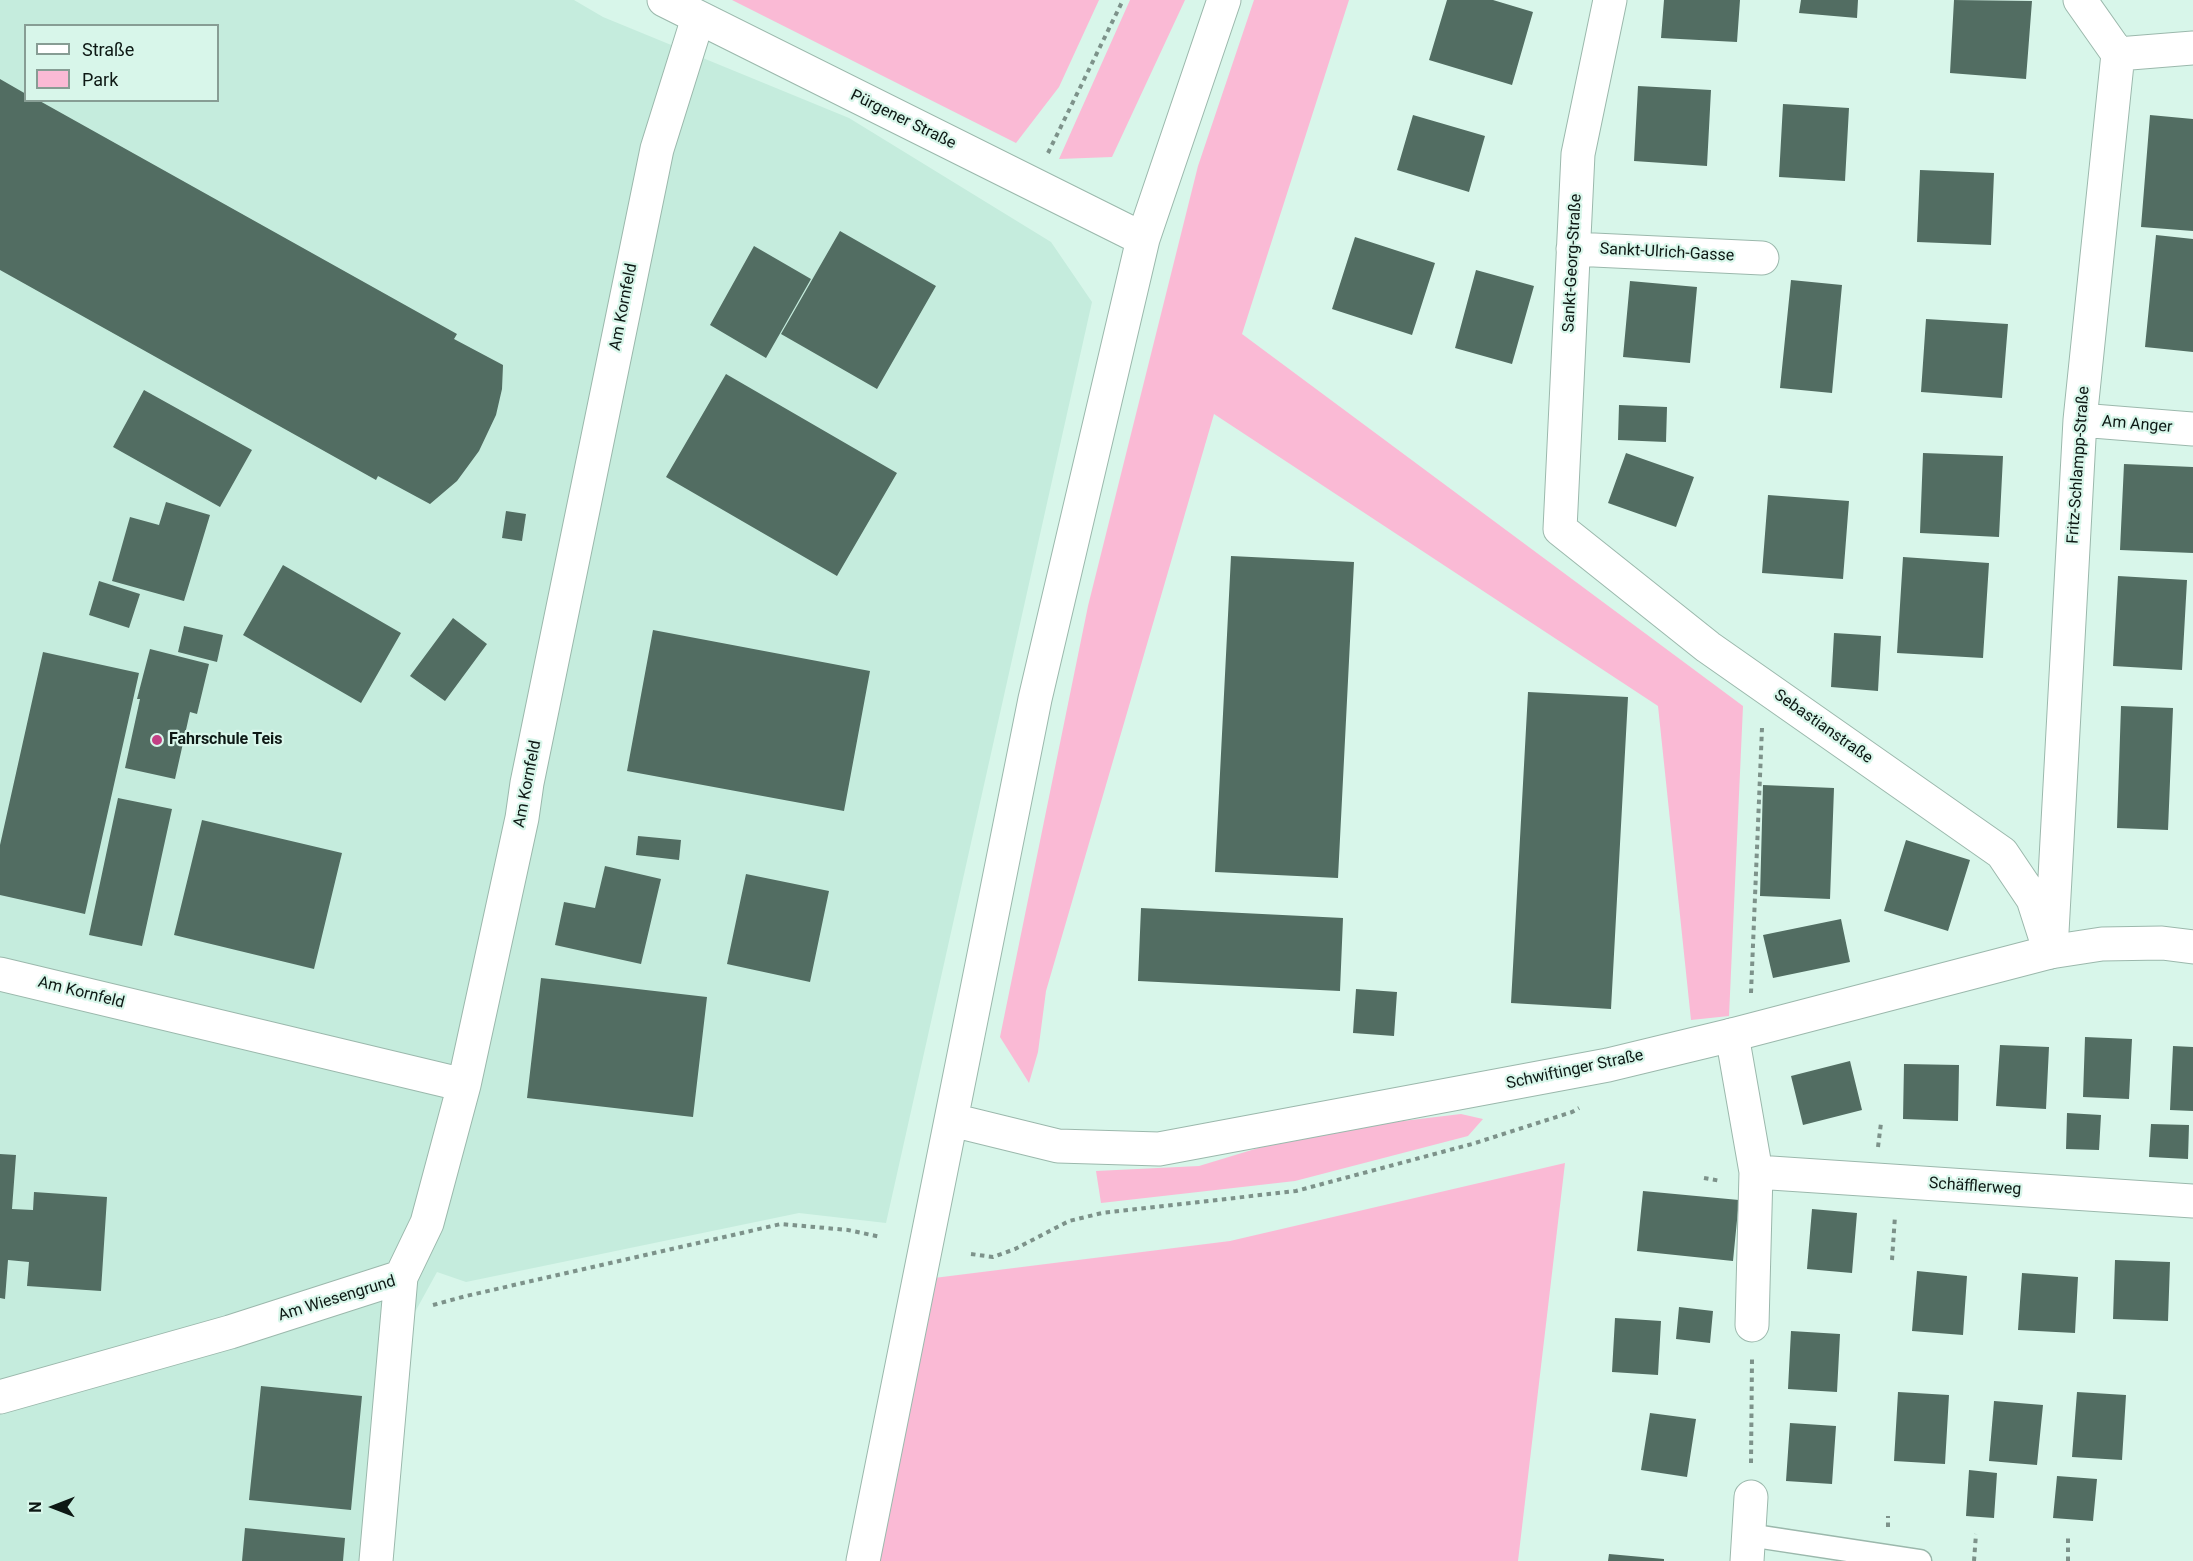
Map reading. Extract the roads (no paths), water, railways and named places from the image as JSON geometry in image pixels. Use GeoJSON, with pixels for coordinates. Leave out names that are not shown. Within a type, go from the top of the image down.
{"type":"FeatureCollection","features":[{"type":"Feature","properties":{"kind":"street","name":"Pürgener Straße"},"geometry":{"type":"LineString","coordinates":[[664,0],[1143,239]]}},
{"type":"Feature","properties":{"kind":"street"},"geometry":{"type":"LineString","coordinates":[[863,1561],[1035,699],[1143,239],[1224,0]]}},
{"type":"Feature","properties":{"kind":"street","name":"Sankt-Georg-Straße"},"geometry":{"type":"LineString","coordinates":[[1560,529],[1578,154],[1610,0]]}},
{"type":"Feature","properties":{"kind":"street"},"geometry":{"type":"LineString","coordinates":[[2080,0],[2118,54],[2193,48]]}},
{"type":"Feature","properties":{"kind":"street","name":"Am Kornfeld"},"geometry":{"type":"LineString","coordinates":[[0,974],[464,1085],[522,818],[657,149],[698,18]]}},
{"type":"Feature","properties":{"kind":"street","name":"Fritz-Schlampp-Straße"},"geometry":{"type":"LineString","coordinates":[[2050,952],[2080,420],[2118,54]]}},
{"type":"Feature","properties":{"kind":"street","name":"Sankt-Ulrich-Gasse"},"geometry":{"type":"LineString","coordinates":[[1573,249],[1762,258]]}},
{"type":"Feature","properties":{"kind":"street","name":"Am Anger"},"geometry":{"type":"LineString","coordinates":[[2080,420],[2193,429]]}},
{"type":"Feature","properties":{"kind":"street","name":"Sebastianstraße"},"geometry":{"type":"LineString","coordinates":[[1560,529],[1708,647],[2002,853],[2033,899],[2050,952]]}},
{"type":"Feature","properties":{"kind":"street","name":"Schwiftinger Straße"},"geometry":{"type":"LineString","coordinates":[[952,1120],[1058,1146],[1159,1149],[1608,1065],[1741,1033],[2050,952],[2102,944],[2162,943],[2193,947]]}},
{"type":"Feature","properties":{"kind":"street"},"geometry":{"type":"LineString","coordinates":[[1741,1033],[1756,1172],[1752,1325]]}},
{"type":"Feature","properties":{"kind":"street"},"geometry":{"type":"LineString","coordinates":[[401,1277],[428,1223],[464,1085]]}},
{"type":"Feature","properties":{"kind":"street","name":"Schäfflerweg"},"geometry":{"type":"LineString","coordinates":[[1756,1172],[2193,1201]]}},
{"type":"Feature","properties":{"kind":"street","name":"Am Wiesengrund"},"geometry":{"type":"LineString","coordinates":[[0,1397],[230,1332],[401,1277],[376,1561]]}},
{"type":"Feature","properties":{"kind":"street"},"geometry":{"type":"LineString","coordinates":[[1748,1548],[1751,1497]]}},
{"type":"Feature","properties":{"kind":"lane"},"geometry":{"type":"LineString","coordinates":[[1748,1548],[1920,1561]]}},
{"type":"Feature","properties":{"kind":"place","name":"Fahrschule Teis"},"geometry":{"type":"Point","coordinates":[157,740]}}]}
